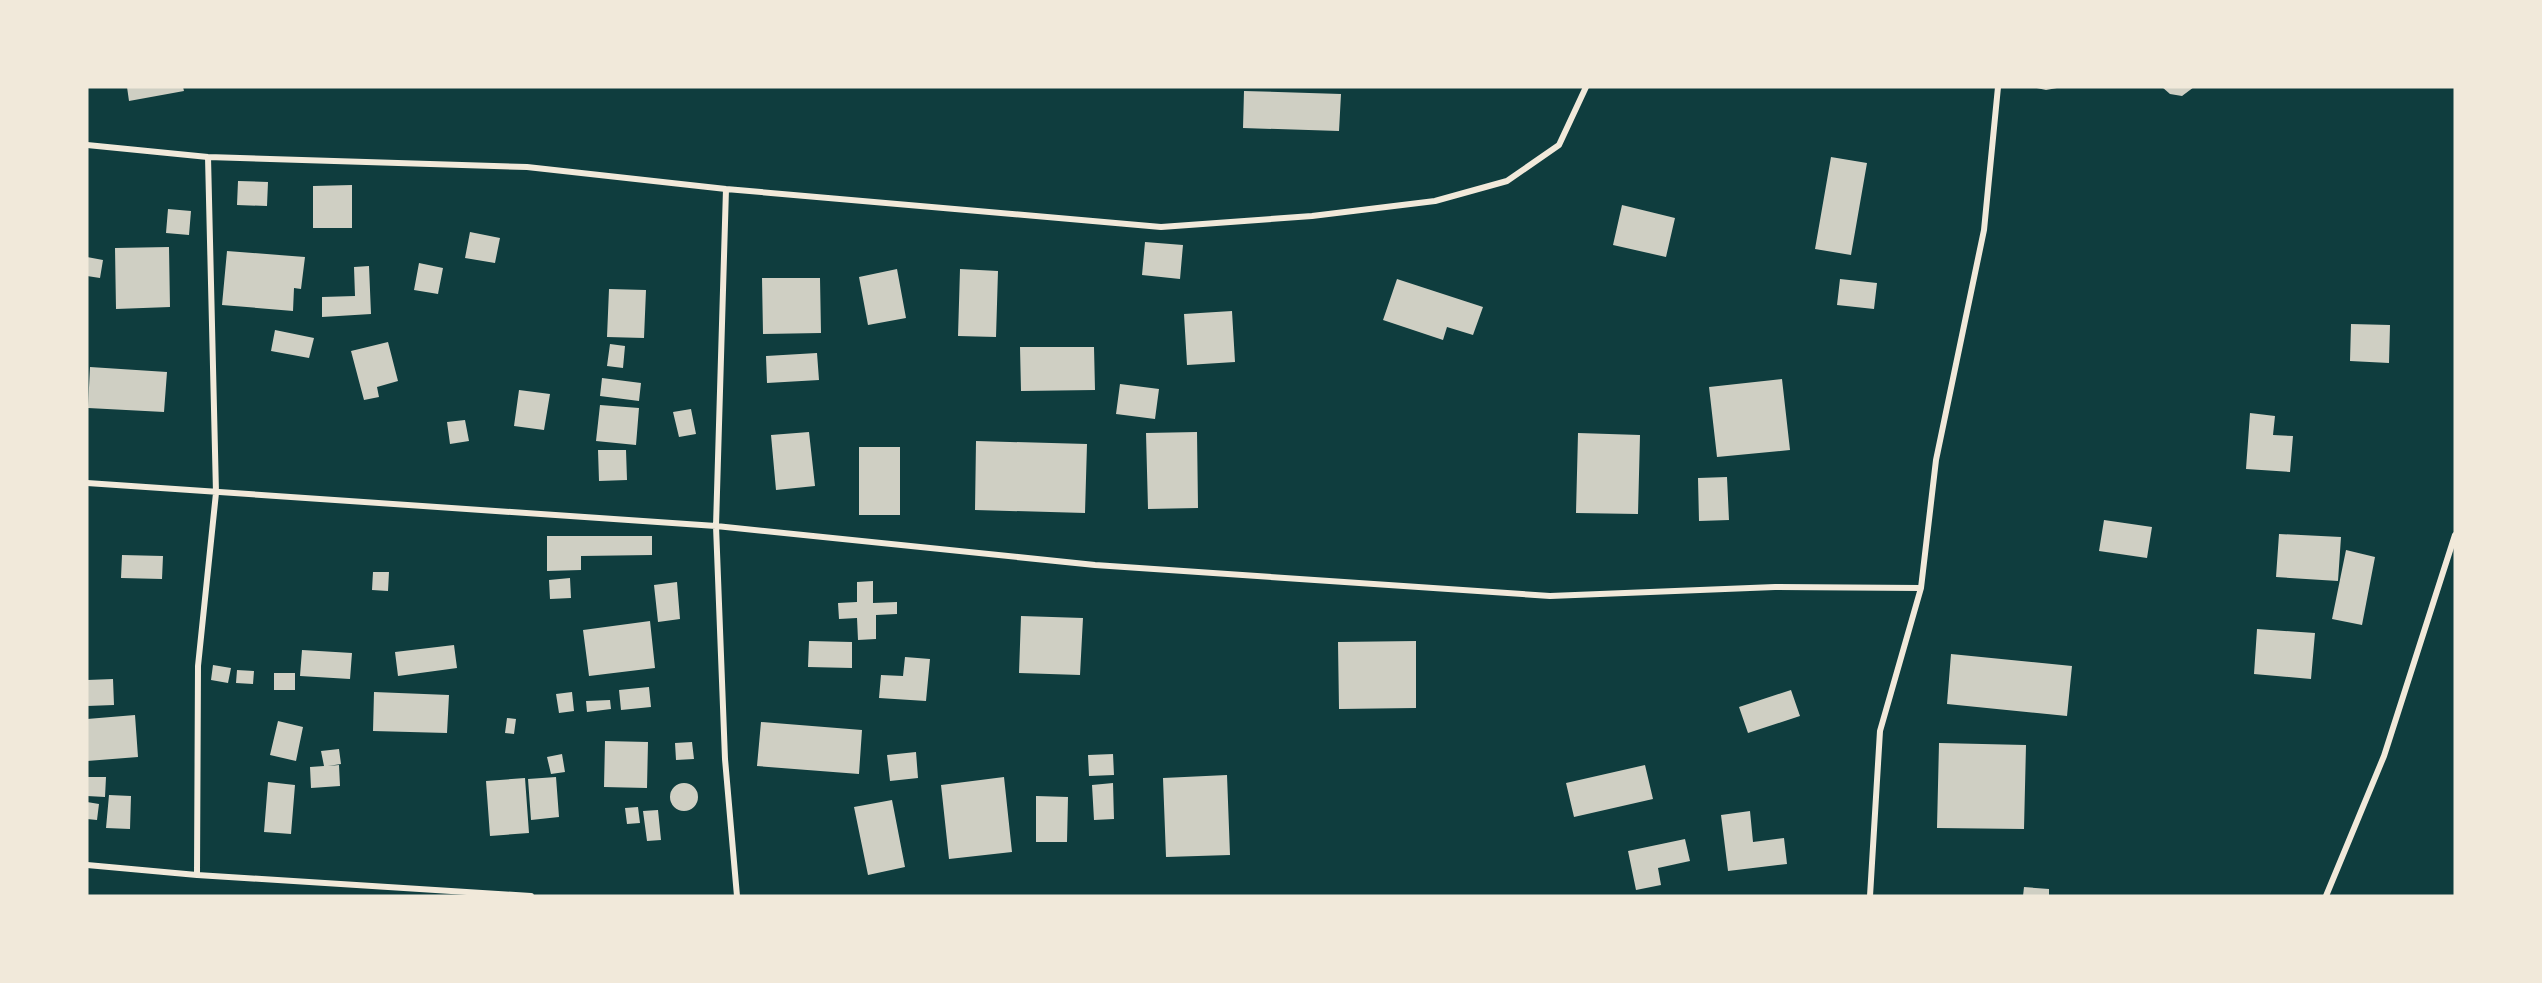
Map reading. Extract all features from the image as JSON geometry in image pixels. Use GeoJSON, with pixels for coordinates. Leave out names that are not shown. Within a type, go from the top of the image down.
{"type":"FeatureCollection","features":[{"type":"Feature","properties":{"kind":"street"},"geometry":{"type":"LineString","coordinates":[[87,145],[208,157],[527,167],[726,189],[1161,227],[1312,216],[1435,201],[1507,181],[1559,145],[1586,87]]}},
{"type":"Feature","properties":{"kind":"street"},"geometry":{"type":"LineString","coordinates":[[1870,896],[1880,731],[1921,588],[1936,460],[1984,230],[1998,87]]}},
{"type":"Feature","properties":{"kind":"street"},"geometry":{"type":"LineString","coordinates":[[197,875],[198,666],[216,493],[208,157]]}},
{"type":"Feature","properties":{"kind":"street"},"geometry":{"type":"LineString","coordinates":[[726,189],[716,526],[725,759],[736,896]]}},
{"type":"Feature","properties":{"kind":"street"},"geometry":{"type":"LineString","coordinates":[[87,483],[716,526],[1095,565],[1550,596],[1775,587],[1921,588]]}},
{"type":"Feature","properties":{"kind":"street"},"geometry":{"type":"LineString","coordinates":[[2326,896],[2384,756],[2455,536]]}},
{"type":"Feature","properties":{"kind":"street"},"geometry":{"type":"LineString","coordinates":[[87,865],[197,875],[531,896]]}},
{"type":"Feature","properties":{"kind":"building"},"geometry":{"type":"Polygon","coordinates":[[[127,87],[183,87],[184,91],[129,101],[127,87]]]}},
{"type":"Feature","properties":{"kind":"building"},"geometry":{"type":"Polygon","coordinates":[[[2032,87],[2057,87],[2057,88],[2046,90],[2032,87]]]}},
{"type":"Feature","properties":{"kind":"building"},"geometry":{"type":"Polygon","coordinates":[[[2162,87],[2194,87],[2182,96],[2170,94],[2162,87]]]}},
{"type":"Feature","properties":{"kind":"building"},"geometry":{"type":"Polygon","coordinates":[[[1244,91],[1341,94],[1339,131],[1243,128],[1244,91]]]}},
{"type":"Feature","properties":{"kind":"building"},"geometry":{"type":"Polygon","coordinates":[[[1831,157],[1867,163],[1851,255],[1815,249],[1831,157]]]}},
{"type":"Feature","properties":{"kind":"building"},"geometry":{"type":"Polygon","coordinates":[[[238,181],[268,182],[267,206],[237,205],[238,181]]]}},
{"type":"Feature","properties":{"kind":"building"},"geometry":{"type":"Polygon","coordinates":[[[352,185],[352,228],[313,228],[313,186],[352,185]]]}},
{"type":"Feature","properties":{"kind":"building"},"geometry":{"type":"Polygon","coordinates":[[[1622,205],[1675,218],[1666,257],[1613,245],[1622,205]]]}},
{"type":"Feature","properties":{"kind":"building"},"geometry":{"type":"Polygon","coordinates":[[[168,209],[191,211],[189,235],[166,233],[168,209]]]}},
{"type":"Feature","properties":{"kind":"building"},"geometry":{"type":"Polygon","coordinates":[[[470,232],[500,238],[495,263],[465,258],[470,232]]]}},
{"type":"Feature","properties":{"kind":"building"},"geometry":{"type":"Polygon","coordinates":[[[1145,242],[1183,245],[1180,279],[1142,275],[1145,242]]]}},
{"type":"Feature","properties":{"kind":"building"},"geometry":{"type":"Polygon","coordinates":[[[169,247],[170,307],[116,309],[115,248],[169,247]]]}},
{"type":"Feature","properties":{"kind":"building"},"geometry":{"type":"Polygon","coordinates":[[[227,251],[305,257],[301,289],[294,288],[293,311],[222,305],[227,251]]]}},
{"type":"Feature","properties":{"kind":"building"},"geometry":{"type":"Polygon","coordinates":[[[87,257],[103,260],[100,278],[87,276],[87,257]]]}},
{"type":"Feature","properties":{"kind":"building"},"geometry":{"type":"Polygon","coordinates":[[[419,263],[443,268],[438,294],[414,290],[419,263]]]}},
{"type":"Feature","properties":{"kind":"building"},"geometry":{"type":"Polygon","coordinates":[[[369,266],[371,314],[322,317],[322,297],[355,296],[354,267],[369,266]]]}},
{"type":"Feature","properties":{"kind":"building"},"geometry":{"type":"Polygon","coordinates":[[[897,269],[906,318],[868,325],[859,277],[897,269]]]}},
{"type":"Feature","properties":{"kind":"building"},"geometry":{"type":"Polygon","coordinates":[[[960,269],[998,271],[996,337],[958,336],[960,269]]]}},
{"type":"Feature","properties":{"kind":"building"},"geometry":{"type":"Polygon","coordinates":[[[762,278],[820,278],[821,333],[763,334],[762,278]]]}},
{"type":"Feature","properties":{"kind":"building"},"geometry":{"type":"Polygon","coordinates":[[[1397,279],[1483,307],[1473,335],[1447,327],[1443,340],[1383,320],[1397,279]]]}},
{"type":"Feature","properties":{"kind":"building"},"geometry":{"type":"Polygon","coordinates":[[[1840,279],[1877,283],[1874,309],[1837,305],[1840,279]]]}},
{"type":"Feature","properties":{"kind":"building"},"geometry":{"type":"Polygon","coordinates":[[[609,289],[646,290],[644,338],[607,337],[609,289]]]}},
{"type":"Feature","properties":{"kind":"building"},"geometry":{"type":"Polygon","coordinates":[[[1232,311],[1235,362],[1187,365],[1184,314],[1232,311]]]}},
{"type":"Feature","properties":{"kind":"building"},"geometry":{"type":"Polygon","coordinates":[[[2351,324],[2390,325],[2389,363],[2350,361],[2351,324]]]}},
{"type":"Feature","properties":{"kind":"building"},"geometry":{"type":"Polygon","coordinates":[[[275,330],[314,338],[309,358],[271,351],[275,330]]]}},
{"type":"Feature","properties":{"kind":"building"},"geometry":{"type":"Polygon","coordinates":[[[388,342],[398,381],[377,387],[379,397],[364,400],[351,351],[388,342]]]}},
{"type":"Feature","properties":{"kind":"building"},"geometry":{"type":"Polygon","coordinates":[[[610,344],[625,346],[623,368],[607,366],[610,344]]]}},
{"type":"Feature","properties":{"kind":"building"},"geometry":{"type":"Polygon","coordinates":[[[1020,347],[1094,347],[1095,390],[1021,391],[1020,347]]]}},
{"type":"Feature","properties":{"kind":"building"},"geometry":{"type":"Polygon","coordinates":[[[817,353],[819,380],[767,383],[766,356],[817,353]]]}},
{"type":"Feature","properties":{"kind":"building"},"geometry":{"type":"Polygon","coordinates":[[[90,367],[167,372],[164,412],[88,408],[90,367]]]}},
{"type":"Feature","properties":{"kind":"building"},"geometry":{"type":"Polygon","coordinates":[[[602,378],[641,383],[639,401],[600,396],[602,378]]]}},
{"type":"Feature","properties":{"kind":"building"},"geometry":{"type":"Polygon","coordinates":[[[1782,379],[1790,450],[1717,457],[1709,387],[1782,379]]]}},
{"type":"Feature","properties":{"kind":"building"},"geometry":{"type":"Polygon","coordinates":[[[1120,384],[1159,389],[1155,419],[1116,414],[1120,384]]]}},
{"type":"Feature","properties":{"kind":"building"},"geometry":{"type":"Polygon","coordinates":[[[519,390],[550,394],[544,430],[514,426],[519,390]]]}},
{"type":"Feature","properties":{"kind":"building"},"geometry":{"type":"Polygon","coordinates":[[[600,405],[639,408],[636,445],[596,441],[600,405]]]}},
{"type":"Feature","properties":{"kind":"building"},"geometry":{"type":"Polygon","coordinates":[[[691,409],[696,434],[679,437],[673,412],[691,409]]]}},
{"type":"Feature","properties":{"kind":"building"},"geometry":{"type":"Polygon","coordinates":[[[2250,413],[2275,416],[2273,435],[2293,436],[2290,472],[2246,469],[2250,413]]]}},
{"type":"Feature","properties":{"kind":"building"},"geometry":{"type":"Polygon","coordinates":[[[465,420],[469,441],[450,444],[447,422],[465,420]]]}},
{"type":"Feature","properties":{"kind":"building"},"geometry":{"type":"Polygon","coordinates":[[[809,432],[815,486],[776,490],[771,435],[809,432]]]}},
{"type":"Feature","properties":{"kind":"building"},"geometry":{"type":"Polygon","coordinates":[[[1197,432],[1198,508],[1148,509],[1146,433],[1197,432]]]}},
{"type":"Feature","properties":{"kind":"building"},"geometry":{"type":"Polygon","coordinates":[[[1578,433],[1640,435],[1638,514],[1576,513],[1578,433]]]}},
{"type":"Feature","properties":{"kind":"building"},"geometry":{"type":"Polygon","coordinates":[[[976,441],[1087,444],[1085,513],[975,510],[976,441]]]}},
{"type":"Feature","properties":{"kind":"building"},"geometry":{"type":"Polygon","coordinates":[[[859,447],[900,447],[900,515],[859,515],[859,447]]]}},
{"type":"Feature","properties":{"kind":"building"},"geometry":{"type":"Polygon","coordinates":[[[598,450],[626,450],[627,480],[599,481],[598,450]]]}},
{"type":"Feature","properties":{"kind":"building"},"geometry":{"type":"Polygon","coordinates":[[[1727,477],[1729,520],[1699,521],[1698,478],[1727,477]]]}},
{"type":"Feature","properties":{"kind":"building"},"geometry":{"type":"Polygon","coordinates":[[[2104,520],[2152,527],[2147,558],[2099,551],[2104,520]]]}},
{"type":"Feature","properties":{"kind":"building"},"geometry":{"type":"Polygon","coordinates":[[[2279,534],[2341,537],[2338,581],[2276,577],[2279,534]]]}},
{"type":"Feature","properties":{"kind":"building"},"geometry":{"type":"Polygon","coordinates":[[[547,536],[652,536],[652,555],[581,556],[581,570],[547,571],[547,536]]]}},
{"type":"Feature","properties":{"kind":"building"},"geometry":{"type":"Polygon","coordinates":[[[2346,550],[2375,557],[2362,625],[2332,619],[2346,550]]]}},
{"type":"Feature","properties":{"kind":"building"},"geometry":{"type":"Polygon","coordinates":[[[122,555],[163,556],[162,579],[121,578],[122,555]]]}},
{"type":"Feature","properties":{"kind":"building"},"geometry":{"type":"Polygon","coordinates":[[[373,572],[389,572],[388,591],[372,590],[373,572]]]}},
{"type":"Feature","properties":{"kind":"building"},"geometry":{"type":"Polygon","coordinates":[[[570,578],[571,598],[550,599],[549,580],[570,578]]]}},
{"type":"Feature","properties":{"kind":"building"},"geometry":{"type":"Polygon","coordinates":[[[873,581],[873,603],[897,602],[897,614],[876,615],[876,639],[858,640],[857,618],[839,619],[838,603],[857,602],[857,582],[873,581]]]}},
{"type":"Feature","properties":{"kind":"building"},"geometry":{"type":"Polygon","coordinates":[[[677,582],[680,619],[658,622],[654,585],[677,582]]]}},
{"type":"Feature","properties":{"kind":"building"},"geometry":{"type":"Polygon","coordinates":[[[1021,616],[1083,618],[1080,675],[1019,673],[1021,616]]]}},
{"type":"Feature","properties":{"kind":"building"},"geometry":{"type":"Polygon","coordinates":[[[650,621],[655,668],[589,676],[583,630],[650,621]]]}},
{"type":"Feature","properties":{"kind":"building"},"geometry":{"type":"Polygon","coordinates":[[[2257,629],[2315,633],[2311,679],[2254,674],[2257,629]]]}},
{"type":"Feature","properties":{"kind":"building"},"geometry":{"type":"Polygon","coordinates":[[[809,641],[852,642],[852,668],[808,667],[809,641]]]}},
{"type":"Feature","properties":{"kind":"building"},"geometry":{"type":"Polygon","coordinates":[[[1416,641],[1416,708],[1339,709],[1338,642],[1416,641]]]}},
{"type":"Feature","properties":{"kind":"building"},"geometry":{"type":"Polygon","coordinates":[[[454,645],[457,668],[398,676],[395,652],[454,645]]]}},
{"type":"Feature","properties":{"kind":"building"},"geometry":{"type":"Polygon","coordinates":[[[302,650],[352,653],[350,679],[300,676],[302,650]]]}},
{"type":"Feature","properties":{"kind":"building"},"geometry":{"type":"Polygon","coordinates":[[[1951,654],[2072,666],[2067,716],[1947,704],[1951,654]]]}},
{"type":"Feature","properties":{"kind":"building"},"geometry":{"type":"Polygon","coordinates":[[[905,657],[930,659],[926,701],[879,698],[881,675],[903,676],[905,657]]]}},
{"type":"Feature","properties":{"kind":"building"},"geometry":{"type":"Polygon","coordinates":[[[213,665],[231,668],[228,683],[211,680],[213,665]]]}},
{"type":"Feature","properties":{"kind":"building"},"geometry":{"type":"Polygon","coordinates":[[[237,670],[254,671],[253,684],[236,683],[237,670]]]}},
{"type":"Feature","properties":{"kind":"building"},"geometry":{"type":"Polygon","coordinates":[[[274,673],[295,673],[295,690],[274,690],[274,673]]]}},
{"type":"Feature","properties":{"kind":"building"},"geometry":{"type":"Polygon","coordinates":[[[113,679],[114,705],[87,706],[87,680],[113,679]]]}},
{"type":"Feature","properties":{"kind":"building"},"geometry":{"type":"Polygon","coordinates":[[[649,687],[651,707],[621,710],[619,690],[649,687]]]}},
{"type":"Feature","properties":{"kind":"building"},"geometry":{"type":"Polygon","coordinates":[[[1791,690],[1800,716],[1748,733],[1739,707],[1791,690]]]}},
{"type":"Feature","properties":{"kind":"building"},"geometry":{"type":"Polygon","coordinates":[[[374,692],[449,695],[447,733],[373,731],[374,692]]]}},
{"type":"Feature","properties":{"kind":"building"},"geometry":{"type":"Polygon","coordinates":[[[572,692],[574,711],[559,713],[556,694],[572,692]]]}},
{"type":"Feature","properties":{"kind":"building"},"geometry":{"type":"Polygon","coordinates":[[[610,700],[611,709],[587,712],[586,701],[610,700]]]}},
{"type":"Feature","properties":{"kind":"building"},"geometry":{"type":"Polygon","coordinates":[[[135,715],[138,757],[87,761],[87,719],[135,715]]]}},
{"type":"Feature","properties":{"kind":"building"},"geometry":{"type":"Polygon","coordinates":[[[507,718],[516,719],[514,734],[505,733],[507,718]]]}},
{"type":"Feature","properties":{"kind":"building"},"geometry":{"type":"Polygon","coordinates":[[[278,721],[303,727],[296,761],[270,755],[278,721]]]}},
{"type":"Feature","properties":{"kind":"building"},"geometry":{"type":"Polygon","coordinates":[[[761,722],[862,730],[859,774],[757,766],[761,722]]]}},
{"type":"Feature","properties":{"kind":"building"},"geometry":{"type":"Polygon","coordinates":[[[605,741],[648,742],[647,788],[604,787],[605,741]]]}},
{"type":"Feature","properties":{"kind":"building"},"geometry":{"type":"Polygon","coordinates":[[[692,742],[694,759],[676,760],[675,743],[692,742]]]}},
{"type":"Feature","properties":{"kind":"building"},"geometry":{"type":"Polygon","coordinates":[[[1939,743],[2026,745],[2024,829],[1937,828],[1939,743]]]}},
{"type":"Feature","properties":{"kind":"building"},"geometry":{"type":"Polygon","coordinates":[[[339,749],[341,764],[328,766],[339,765],[340,786],[311,788],[310,767],[324,766],[321,751],[339,749]]]}},
{"type":"Feature","properties":{"kind":"building"},"geometry":{"type":"Polygon","coordinates":[[[916,752],[918,778],[890,781],[887,755],[916,752]]]}},
{"type":"Feature","properties":{"kind":"building"},"geometry":{"type":"Polygon","coordinates":[[[562,754],[565,772],[551,774],[547,757],[562,754]]]}},
{"type":"Feature","properties":{"kind":"building"},"geometry":{"type":"Polygon","coordinates":[[[1113,754],[1114,775],[1089,776],[1088,755],[1113,754]]]}},
{"type":"Feature","properties":{"kind":"building"},"geometry":{"type":"Polygon","coordinates":[[[1645,765],[1653,799],[1574,817],[1566,783],[1645,765]]]}},
{"type":"Feature","properties":{"kind":"building"},"geometry":{"type":"Polygon","coordinates":[[[1227,775],[1230,855],[1166,857],[1163,778],[1227,775]]]}},
{"type":"Feature","properties":{"kind":"building"},"geometry":{"type":"Polygon","coordinates":[[[87,777],[106,777],[105,797],[87,796],[87,777]]]}},
{"type":"Feature","properties":{"kind":"building"},"geometry":{"type":"Polygon","coordinates":[[[556,777],[559,817],[531,820],[528,779],[556,777]]]}},
{"type":"Feature","properties":{"kind":"building"},"geometry":{"type":"Polygon","coordinates":[[[1004,777],[1012,852],[949,859],[941,785],[1004,777]]]}},
{"type":"Feature","properties":{"kind":"building"},"geometry":{"type":"Polygon","coordinates":[[[525,778],[529,833],[490,836],[486,781],[525,778]]]}},
{"type":"Feature","properties":{"kind":"building"},"geometry":{"type":"Polygon","coordinates":[[[268,782],[295,785],[291,834],[264,832],[268,782]]]}},
{"type":"Feature","properties":{"kind":"building"},"geometry":{"type":"Polygon","coordinates":[[[684,783],[694,787],[698,797],[694,807],[684,811],[674,807],[670,797],[674,787],[684,783]]]}},
{"type":"Feature","properties":{"kind":"building"},"geometry":{"type":"Polygon","coordinates":[[[1113,783],[1114,819],[1094,820],[1092,785],[1113,783]]]}},
{"type":"Feature","properties":{"kind":"building"},"geometry":{"type":"Polygon","coordinates":[[[109,795],[131,796],[130,829],[106,828],[109,795]]]}},
{"type":"Feature","properties":{"kind":"building"},"geometry":{"type":"Polygon","coordinates":[[[1036,796],[1068,797],[1067,842],[1036,842],[1036,796]]]}},
{"type":"Feature","properties":{"kind":"building"},"geometry":{"type":"Polygon","coordinates":[[[892,800],[905,867],[868,875],[854,807],[892,800]]]}},
{"type":"Feature","properties":{"kind":"building"},"geometry":{"type":"Polygon","coordinates":[[[87,802],[99,804],[97,820],[87,819],[87,802]]]}},
{"type":"Feature","properties":{"kind":"building"},"geometry":{"type":"Polygon","coordinates":[[[638,807],[640,823],[627,824],[625,808],[638,807]]]}},
{"type":"Feature","properties":{"kind":"building"},"geometry":{"type":"Polygon","coordinates":[[[658,810],[661,840],[647,841],[643,811],[658,810]]]}},
{"type":"Feature","properties":{"kind":"building"},"geometry":{"type":"Polygon","coordinates":[[[1750,811],[1753,842],[1784,838],[1787,864],[1728,871],[1721,815],[1750,811]]]}},
{"type":"Feature","properties":{"kind":"building"},"geometry":{"type":"Polygon","coordinates":[[[1685,839],[1690,861],[1658,868],[1661,885],[1636,890],[1628,851],[1685,839]]]}},
{"type":"Feature","properties":{"kind":"building"},"geometry":{"type":"Polygon","coordinates":[[[2024,887],[2049,889],[2049,896],[2023,896],[2024,887]]]}}]}
